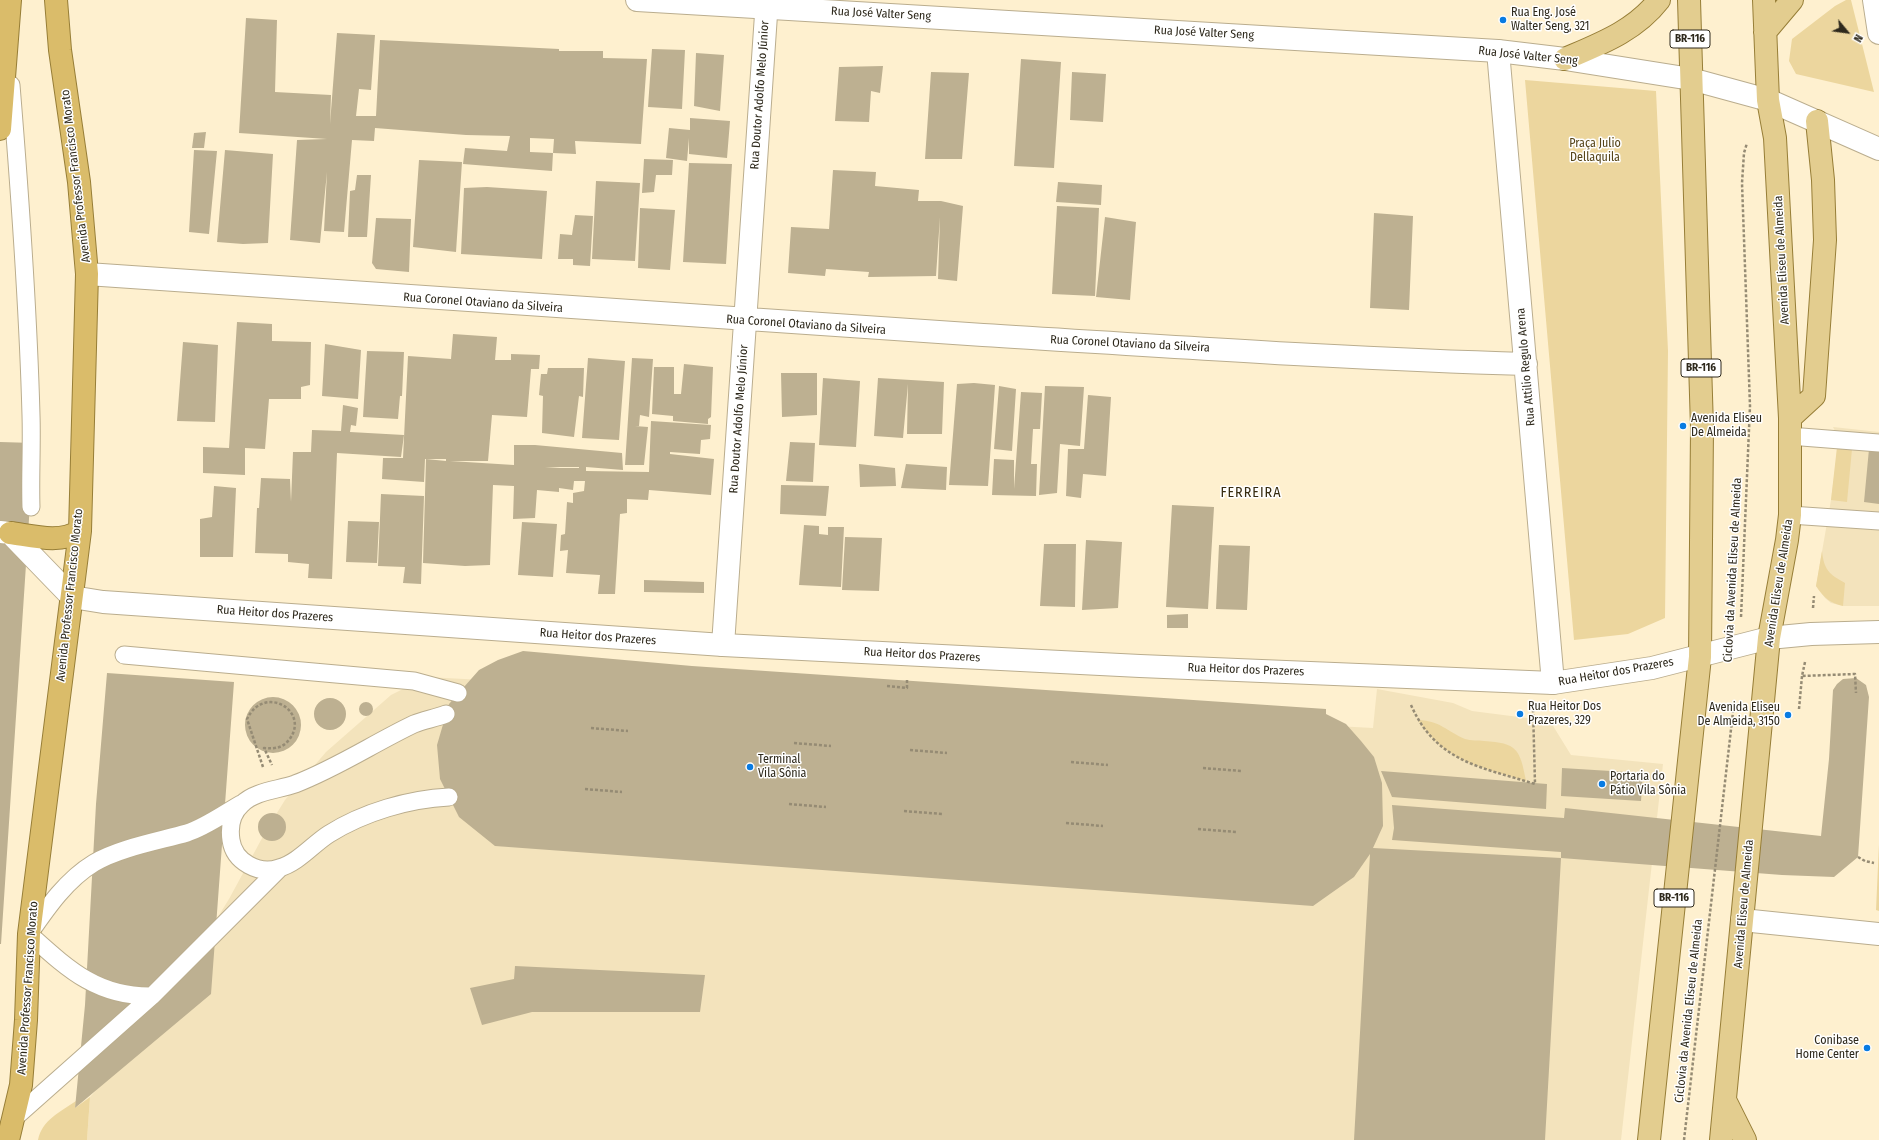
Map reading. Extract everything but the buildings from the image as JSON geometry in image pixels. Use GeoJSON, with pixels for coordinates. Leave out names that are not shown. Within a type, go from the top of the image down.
{"type":"FeatureCollection","features":[{"type":"Feature","properties":{"kind":"highway"},"geometry":{"type":"LineString","coordinates":[[0,129],[3,35],[10,0]]}},
{"type":"Feature","properties":{"kind":"highway","name":"Avenida Professor Francisco Morato"},"geometry":{"type":"LineString","coordinates":[[8,1140],[7,1125],[22,1078],[29,934],[80,531],[87,274],[79,182],[60,50],[56,0]]}},
{"type":"Feature","properties":{"kind":"highway"},"geometry":{"type":"LineString","coordinates":[[5,532],[53,539],[66,538],[80,531]]}},
{"type":"Feature","properties":{"kind":"main road"},"geometry":{"type":"LineString","coordinates":[[1565,59],[1627,30],[1641,19],[1659,0]]}},
{"type":"Feature","properties":{"kind":"main road","name":"BR-116"},"geometry":{"type":"LineString","coordinates":[[1648,1140],[1700,657],[1702,433],[1689,0]]}},
{"type":"Feature","properties":{"kind":"main road","name":"Avenida Eliseu de Almeida"},"geometry":{"type":"LineString","coordinates":[[1721,1140],[1769,638],[1787,540],[1790,515],[1789,427],[1775,138],[1768,100],[1764,0]]}},
{"type":"Feature","properties":{"kind":"main road"},"geometry":{"type":"LineString","coordinates":[[1765,32],[1792,0]]}},
{"type":"Feature","properties":{"kind":"main road"},"geometry":{"type":"LineString","coordinates":[[1789,427],[1814,396],[1825,240],[1823,180],[1817,121]]}},
{"type":"Feature","properties":{"kind":"main road"},"geometry":{"type":"LineString","coordinates":[[1725,1100],[1744,1140]]}},
{"type":"Feature","properties":{"kind":"street","name":"Rua José Valter Seng"},"geometry":{"type":"LineString","coordinates":[[637,0],[766,4],[1498,51],[1565,59],[1691,79],[1768,100],[1879,149]]}},
{"type":"Feature","properties":{"kind":"street"},"geometry":{"type":"LineString","coordinates":[[1874,0],[1879,32]]}},
{"type":"Feature","properties":{"kind":"street","name":"Rua Doutor Adolfo Melo Júnior"},"geometry":{"type":"LineString","coordinates":[[723,646],[766,4]]}},
{"type":"Feature","properties":{"kind":"street","name":"Rua Attilio Regulo Arena"},"geometry":{"type":"LineString","coordinates":[[1498,51],[1526,364],[1543,682]]}},
{"type":"Feature","properties":{"kind":"street","name":"Rua Coronel Otaviano da Silveira"},"geometry":{"type":"LineString","coordinates":[[87,274],[745,321],[1403,361],[1526,364]]}},
{"type":"Feature","properties":{"kind":"street"},"geometry":{"type":"LineString","coordinates":[[5,532],[72,597]]}},
{"type":"Feature","properties":{"kind":"street","name":"Rua Heitor dos Prazeres"},"geometry":{"type":"LineString","coordinates":[[72,597],[111,602],[723,646],[1399,677],[1543,682],[1611,675],[1700,657],[1769,638],[1811,634],[1879,632]]}},
{"type":"Feature","properties":{"kind":"street"},"geometry":{"type":"LineString","coordinates":[[1742,920],[1879,934]]}},
{"type":"Feature","properties":{"kind":"lane"},"geometry":{"type":"LineString","coordinates":[[3,35],[21,209],[27,308],[31,417],[31,507]]}},
{"type":"Feature","properties":{"kind":"lane"},"geometry":{"type":"LineString","coordinates":[[1789,427],[1879,443]]}},
{"type":"Feature","properties":{"kind":"lane"},"geometry":{"type":"LineString","coordinates":[[1790,515],[1879,521]]}},
{"type":"Feature","properties":{"kind":"lane"},"geometry":{"type":"LineString","coordinates":[[124,655],[414,681],[458,693]]}},
{"type":"Feature","properties":{"kind":"lane"},"geometry":{"type":"LineString","coordinates":[[152,996],[122,994],[94,985],[68,969],[29,934],[44,912],[68,884],[95,862],[112,855],[187,833],[261,794],[294,784],[328,770],[416,724],[446,714]]}},
{"type":"Feature","properties":{"kind":"lane"},"geometry":{"type":"LineString","coordinates":[[244,802],[235,813],[231,823],[230,834],[232,844],[241,859],[255,868],[267,870],[280,868],[291,863],[329,834],[355,820],[400,804],[431,798],[449,797]]}},
{"type":"Feature","properties":{"kind":"lane"},"geometry":{"type":"LineString","coordinates":[[7,1125],[152,996],[280,868]]}},
{"type":"Feature","properties":{"kind":"path","name":"Ciclovia da Avenida Eliseu de Almeida"},"geometry":{"type":"LineString","coordinates":[[1740,646],[1750,406],[1742,184],[1744,153],[1748,139]]}},
{"type":"Feature","properties":{"kind":"path"},"geometry":{"type":"LineString","coordinates":[[1818,676],[1855,674],[1856,693]]}},
{"type":"Feature","properties":{"kind":"path"},"geometry":{"type":"LineString","coordinates":[[1799,709],[1802,676]]}},
{"type":"Feature","properties":{"kind":"path"},"geometry":{"type":"LineString","coordinates":[[1399,677],[1418,720],[1436,743],[1456,757],[1472,764],[1535,784],[1543,682]]}},
{"type":"Feature","properties":{"kind":"path"},"geometry":{"type":"LineString","coordinates":[[887,686],[907,688]]}},
{"type":"Feature","properties":{"kind":"path"},"geometry":{"type":"LineString","coordinates":[[264,748],[275,749],[282,747],[293,734],[294,720],[290,712],[280,704],[264,702],[256,706],[247,719],[265,771]]}},
{"type":"Feature","properties":{"kind":"path","name":"Ciclovia da Avenida Eliseu de Almeida"},"geometry":{"type":"LineString","coordinates":[[1684,1140],[1734,705]]}},
{"type":"Feature","properties":{"kind":"path"},"geometry":{"type":"LineString","coordinates":[[591,728],[628,731]]}},
{"type":"Feature","properties":{"kind":"path"},"geometry":{"type":"LineString","coordinates":[[794,743],[831,746]]}},
{"type":"Feature","properties":{"kind":"path"},"geometry":{"type":"LineString","coordinates":[[910,750],[947,753]]}},
{"type":"Feature","properties":{"kind":"path"},"geometry":{"type":"LineString","coordinates":[[1071,762],[1108,765]]}},
{"type":"Feature","properties":{"kind":"path"},"geometry":{"type":"LineString","coordinates":[[1203,768],[1241,771]]}},
{"type":"Feature","properties":{"kind":"path"},"geometry":{"type":"LineString","coordinates":[[585,789],[622,792]]}},
{"type":"Feature","properties":{"kind":"path"},"geometry":{"type":"LineString","coordinates":[[789,804],[826,807]]}},
{"type":"Feature","properties":{"kind":"path"},"geometry":{"type":"LineString","coordinates":[[904,811],[942,814]]}},
{"type":"Feature","properties":{"kind":"path"},"geometry":{"type":"LineString","coordinates":[[1066,823],[1103,826]]}},
{"type":"Feature","properties":{"kind":"path"},"geometry":{"type":"LineString","coordinates":[[1198,829],[1236,832]]}},
{"type":"Feature","properties":{"kind":"path"},"geometry":{"type":"LineString","coordinates":[[1858,857],[1865,861],[1874,863]]}},
{"type":"Feature","properties":{"kind":"shaded area"},"geometry":{"type":"Polygon","coordinates":[[[1833,427],[1879,432],[1879,606],[1843,606],[1831,603],[1816,586],[1831,500],[1839,439],[1833,427]]]}},
{"type":"Feature","properties":{"kind":"shaded area"},"geometry":{"type":"Polygon","coordinates":[[[427,677],[1373,728],[1377,689],[1453,703],[1472,711],[1550,721],[1571,755],[1663,764],[1621,1140],[87,1140],[90,1097],[157,1024],[174,988],[229,899],[267,829],[285,800],[326,752],[391,695],[427,677]]]}},
{"type":"Feature","properties":{"kind":"green space"},"geometry":{"type":"Polygon","coordinates":[[[1846,0],[1851,0],[1874,92],[1796,74],[1789,61],[1792,39],[1835,6],[1846,0]]]}},
{"type":"Feature","properties":{"kind":"green space","name":"Praça Julio Dellaquila"},"geometry":{"type":"Polygon","coordinates":[[[1525,80],[1656,91],[1668,351],[1665,618],[1628,634],[1574,640],[1525,80]]]}},
{"type":"Feature","properties":{"kind":"green space"},"geometry":{"type":"Polygon","coordinates":[[[1837,447],[1852,449],[1847,502],[1831,500],[1837,447]]]}},
{"type":"Feature","properties":{"kind":"green space"},"geometry":{"type":"Polygon","coordinates":[[[1822,551],[1824,563],[1828,571],[1845,583],[1843,606],[1828,599],[1816,586],[1822,551]]]}},
{"type":"Feature","properties":{"kind":"green space"},"geometry":{"type":"Polygon","coordinates":[[[1418,720],[1438,724],[1465,739],[1495,742],[1510,746],[1519,755],[1526,781],[1479,767],[1453,754],[1440,745],[1418,720]]]}},
{"type":"Feature","properties":{"kind":"green space"},"geometry":{"type":"Polygon","coordinates":[[[1879,844],[1879,911],[1876,910],[1879,844]]]}},
{"type":"Feature","properties":{"kind":"green space"},"geometry":{"type":"Polygon","coordinates":[[[90,1097],[87,1140],[38,1140],[43,1127],[52,1117],[76,1101],[75,1108],[90,1097]]]}},
{"type":"Feature","properties":{"kind":"place","name":"Rua Eng. José Walter Seng, 321"},"geometry":{"type":"Point","coordinates":[1503,20]}},
{"type":"Feature","properties":{"kind":"place","name":"Avenida Eliseu De Almeida"},"geometry":{"type":"Point","coordinates":[1683,426]}},
{"type":"Feature","properties":{"kind":"place","name":"Rua Heitor Dos Prazeres, 329"},"geometry":{"type":"Point","coordinates":[1520,714]}},
{"type":"Feature","properties":{"kind":"place","name":"Avenida Eliseu De Almeida, 3150"},"geometry":{"type":"Point","coordinates":[1788,715]}},
{"type":"Feature","properties":{"kind":"place","name":"Terminal Vila Sônia"},"geometry":{"type":"Point","coordinates":[750,767]}},
{"type":"Feature","properties":{"kind":"place","name":"Portaria do Pátio Vila Sônia"},"geometry":{"type":"Point","coordinates":[1602,784]}},
{"type":"Feature","properties":{"kind":"place","name":"Conibase Home Center"},"geometry":{"type":"Point","coordinates":[1867,1048]}},
{"type":"Feature","properties":{"kind":"district","name":"FERREIRA"},"geometry":{"type":"Point","coordinates":[1251,493]}}]}
